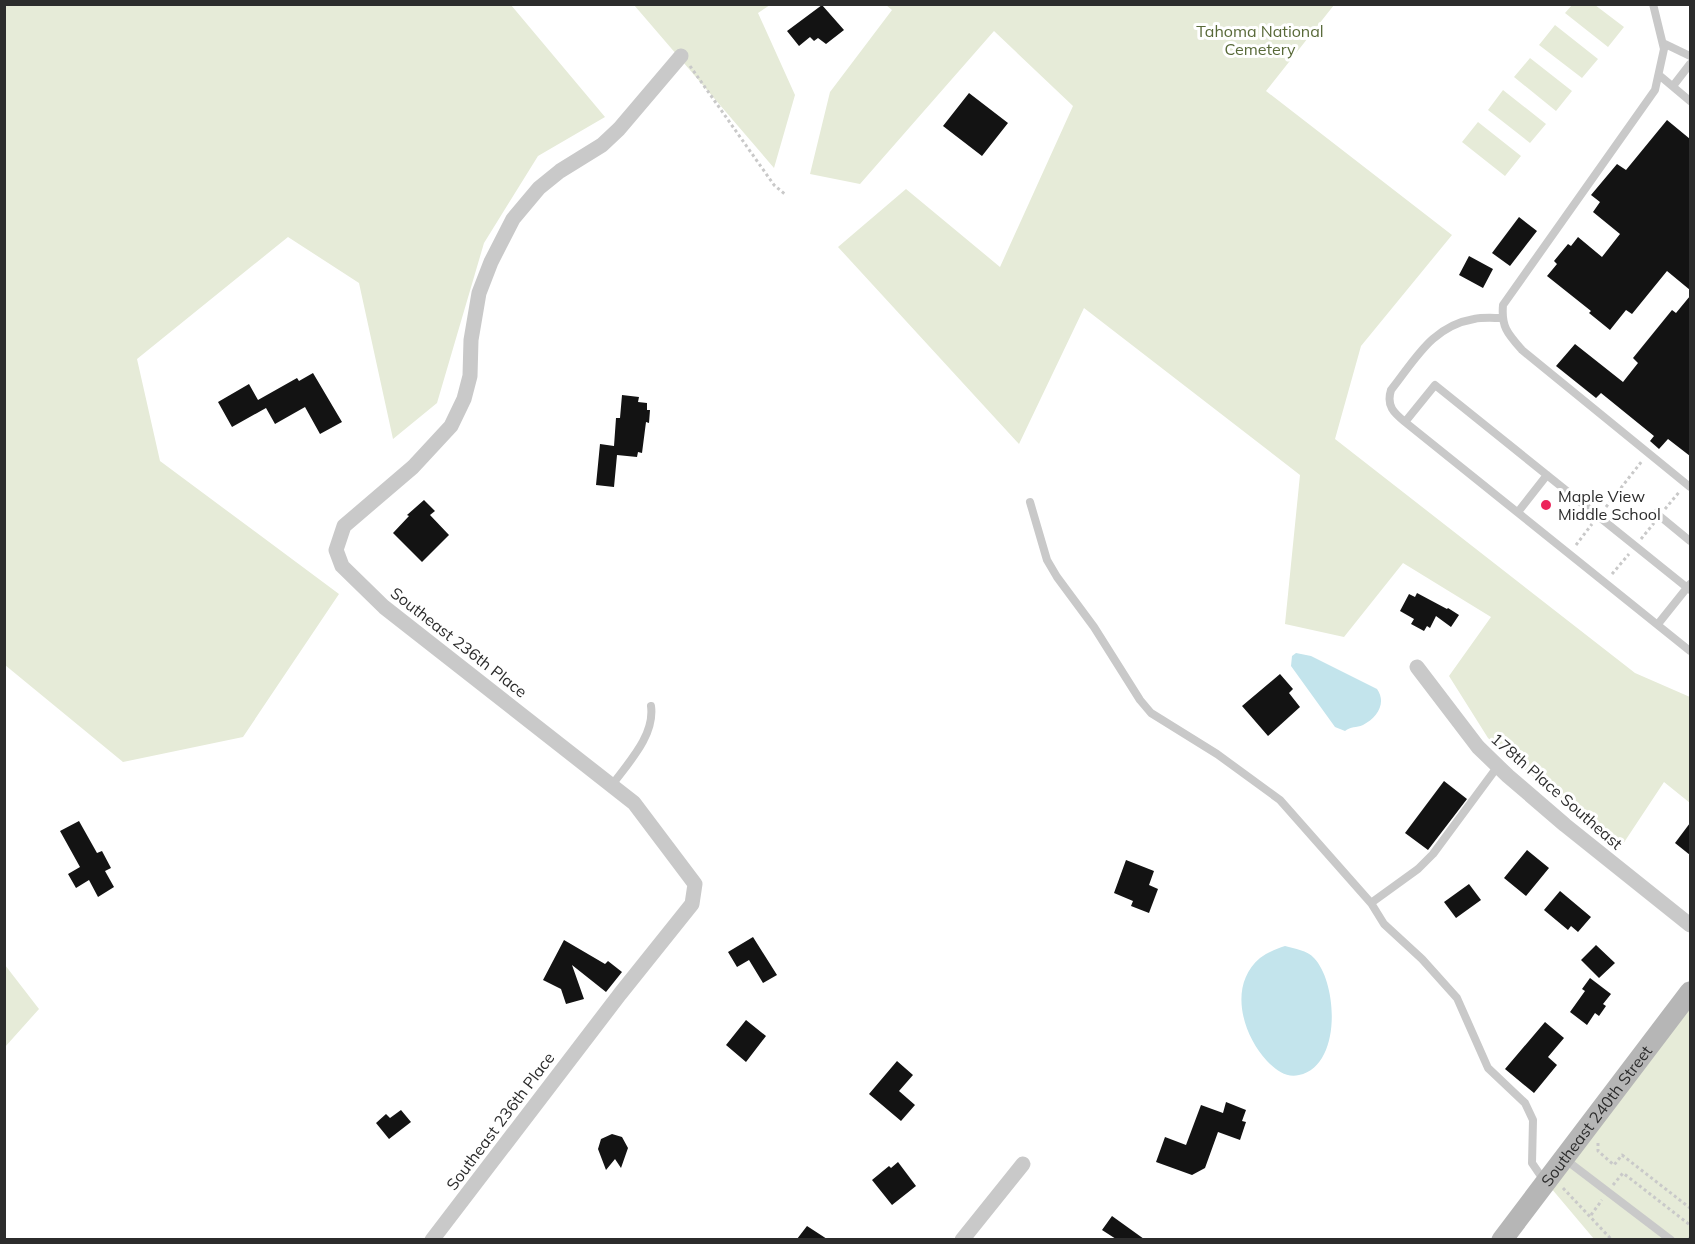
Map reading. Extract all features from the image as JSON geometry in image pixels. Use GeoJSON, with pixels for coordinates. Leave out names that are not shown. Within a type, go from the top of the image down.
{"type":"FeatureCollection","features":[{"type":"Feature","properties":{"kind":"main road","name":"Southeast 240th Street"},"geometry":{"type":"LineString","coordinates":[[1502,1239],[1690,992]]}},
{"type":"Feature","properties":{"kind":"street","name":"Southeast 236th Place"},"geometry":{"type":"LineString","coordinates":[[432,1239],[612,1004],[692,904],[695,884],[634,803],[384,606],[342,566],[336,550],[344,526],[413,467],[451,426],[464,399],[470,376],[471,340],[479,292],[490,262],[513,219],[539,188],[560,171],[602,145],[619,129],[681,56]]}},
{"type":"Feature","properties":{"kind":"street","name":"178th Place Southeast"},"geometry":{"type":"LineString","coordinates":[[1417,667],[1478,747],[1498,766],[1564,825],[1690,925]]}},
{"type":"Feature","properties":{"kind":"street"},"geometry":{"type":"LineString","coordinates":[[962,1239],[1023,1164]]}},
{"type":"Feature","properties":{"kind":"lane"},"geometry":{"type":"LineString","coordinates":[[1653,4],[1664,49],[1655,90],[1503,305],[1502,318],[1506,331],[1522,350],[1688,485]]}},
{"type":"Feature","properties":{"kind":"lane"},"geometry":{"type":"LineString","coordinates":[[1663,43],[1690,56]]}},
{"type":"Feature","properties":{"kind":"lane"},"geometry":{"type":"LineString","coordinates":[[1673,86],[1690,64]]}},
{"type":"Feature","properties":{"kind":"lane"},"geometry":{"type":"LineString","coordinates":[[1659,75],[1690,101]]}},
{"type":"Feature","properties":{"kind":"lane"},"geometry":{"type":"LineString","coordinates":[[1502,318],[1473,319],[1444,329],[1432,337],[1391,390],[1388,399],[1392,412],[1690,651]]}},
{"type":"Feature","properties":{"kind":"lane"},"geometry":{"type":"LineString","coordinates":[[1405,422],[1435,385],[1689,587],[1658,624]]}},
{"type":"Feature","properties":{"kind":"lane"},"geometry":{"type":"LineString","coordinates":[[1518,512],[1547,476]]}},
{"type":"Feature","properties":{"kind":"lane"},"geometry":{"type":"LineString","coordinates":[[1030,502],[1047,560],[1151,713],[1217,754],[1280,800],[1371,903],[1384,924],[1422,959],[1457,998],[1488,1068],[1525,1103],[1533,1120],[1532,1163],[1548,1180]]}},
{"type":"Feature","properties":{"kind":"lane"},"geometry":{"type":"LineString","coordinates":[[1658,515],[1690,541]]}},
{"type":"Feature","properties":{"kind":"lane"},"geometry":{"type":"LineString","coordinates":[[612,784],[636,752],[650,725],[651,706]]}},
{"type":"Feature","properties":{"kind":"lane"},"geometry":{"type":"LineString","coordinates":[[1371,903],[1418,869],[1433,854],[1498,766]]}},
{"type":"Feature","properties":{"kind":"lane"},"geometry":{"type":"LineString","coordinates":[[1564,1159],[1671,1239]]}},
{"type":"Feature","properties":{"kind":"path"},"geometry":{"type":"LineString","coordinates":[[681,56],[774,185],[786,195]]}},
{"type":"Feature","properties":{"kind":"path"},"geometry":{"type":"LineString","coordinates":[[1570,554],[1648,453]]}},
{"type":"Feature","properties":{"kind":"path"},"geometry":{"type":"LineString","coordinates":[[1606,583],[1658,515],[1688,485]]}},
{"type":"Feature","properties":{"kind":"path"},"geometry":{"type":"LineString","coordinates":[[1603,1156],[1614,1165],[1622,1155],[1690,1208]]}},
{"type":"Feature","properties":{"kind":"path"},"geometry":{"type":"LineString","coordinates":[[1591,1215],[1623,1173],[1690,1226]]}},
{"type":"Feature","properties":{"kind":"path"},"geometry":{"type":"LineString","coordinates":[[1548,1180],[1570,1194],[1612,1239]]}},
{"type":"Feature","properties":{"kind":"green space"},"geometry":{"type":"Polygon","coordinates":[[[4,5],[511,5],[605,117],[538,156],[484,243],[437,403],[393,439],[359,283],[288,237],[137,359],[160,461],[339,594],[243,737],[123,762],[5,665],[4,5]]]}},
{"type":"Feature","properties":{"kind":"green space"},"geometry":{"type":"Polygon","coordinates":[[[634,5],[770,5],[758,13],[795,95],[774,168],[634,5]]]}},
{"type":"Feature","properties":{"kind":"green space","name":"Tahoma National Cemetery"},"geometry":{"type":"Polygon","coordinates":[[[886,5],[1334,5],[1266,91],[1452,235],[1361,346],[1335,439],[1635,673],[1690,697],[1690,803],[1664,782],[1619,850],[1488,738],[1449,676],[1491,617],[1403,563],[1344,637],[1285,624],[1300,475],[1084,308],[1019,444],[838,247],[906,189],[1000,267],[1073,106],[994,31],[860,184],[810,174],[830,92],[892,10],[886,5]]]}},
{"type":"Feature","properties":{"kind":"green space"},"geometry":{"type":"Polygon","coordinates":[[[1572,5],[1595,5],[1624,27],[1608,47],[1565,13],[1572,5]]]}},
{"type":"Feature","properties":{"kind":"green space"},"geometry":{"type":"Polygon","coordinates":[[[1555,25],[1598,59],[1582,78],[1539,45],[1555,25]]]}},
{"type":"Feature","properties":{"kind":"green space"},"geometry":{"type":"Polygon","coordinates":[[[1530,58],[1572,91],[1556,111],[1514,77],[1530,58]]]}},
{"type":"Feature","properties":{"kind":"green space"},"geometry":{"type":"Polygon","coordinates":[[[1503,90],[1546,124],[1530,143],[1488,110],[1503,90]]]}},
{"type":"Feature","properties":{"kind":"green space"},"geometry":{"type":"Polygon","coordinates":[[[1478,122],[1521,156],[1505,176],[1462,142],[1478,122]]]}},
{"type":"Feature","properties":{"kind":"green space"},"geometry":{"type":"Polygon","coordinates":[[[5,965],[39,1009],[5,1047],[5,965]]]}},
{"type":"Feature","properties":{"kind":"green space"},"geometry":{"type":"Polygon","coordinates":[[[1690,1005],[1690,1239],[1594,1239],[1551,1188],[1690,1005]]]}},
{"type":"Feature","properties":{"kind":"water"},"geometry":{"type":"Polygon","coordinates":[[[1296,653],[1311,656],[1377,689],[1381,700],[1379,710],[1363,725],[1345,731],[1335,727],[1291,666],[1292,656],[1296,653]]]}},
{"type":"Feature","properties":{"kind":"water"},"geometry":{"type":"Polygon","coordinates":[[[1285,946],[1304,951],[1314,958],[1328,986],[1331,1004],[1332,1022],[1329,1041],[1323,1056],[1313,1068],[1294,1076],[1278,1070],[1258,1050],[1245,1024],[1242,1010],[1244,982],[1250,969],[1263,956],[1285,946]]]}},
{"type":"Feature","properties":{"kind":"building"},"geometry":{"type":"Polygon","coordinates":[[[822,5],[844,30],[826,44],[818,38],[814,41],[810,37],[799,46],[787,31],[822,5]]]}},
{"type":"Feature","properties":{"kind":"building"},"geometry":{"type":"Polygon","coordinates":[[[969,93],[1008,123],[982,156],[943,126],[969,93]]]}},
{"type":"Feature","properties":{"kind":"building"},"geometry":{"type":"Polygon","coordinates":[[[1667,120],[1690,139],[1690,290],[1667,271],[1632,314],[1626,310],[1610,330],[1589,313],[1591,311],[1547,276],[1557,264],[1554,261],[1568,244],[1571,246],[1578,237],[1602,257],[1620,234],[1593,212],[1600,202],[1591,195],[1617,164],[1626,170],[1667,120]]]}},
{"type":"Feature","properties":{"kind":"building"},"geometry":{"type":"Polygon","coordinates":[[[1519,217],[1537,231],[1510,266],[1492,253],[1519,217]]]}},
{"type":"Feature","properties":{"kind":"building"},"geometry":{"type":"Polygon","coordinates":[[[1469,256],[1493,269],[1483,288],[1459,275],[1469,256]]]}},
{"type":"Feature","properties":{"kind":"building"},"geometry":{"type":"Polygon","coordinates":[[[1690,296],[1690,456],[1668,439],[1659,449],[1650,441],[1654,436],[1601,393],[1596,398],[1556,366],[1575,344],[1623,382],[1638,363],[1633,358],[1672,310],[1676,313],[1690,296]]]}},
{"type":"Feature","properties":{"kind":"building"},"geometry":{"type":"Polygon","coordinates":[[[313,373],[342,422],[320,434],[305,407],[275,424],[266,408],[232,427],[218,402],[249,384],[258,400],[297,378],[299,381],[313,373]]]}},
{"type":"Feature","properties":{"kind":"building"},"geometry":{"type":"Polygon","coordinates":[[[622,395],[639,397],[638,402],[647,403],[647,410],[650,410],[642,453],[638,452],[637,457],[617,455],[614,487],[596,485],[600,444],[614,446],[616,418],[620,418],[622,395]]]}},
{"type":"Feature","properties":{"kind":"building"},"geometry":{"type":"Polygon","coordinates":[[[424,500],[435,511],[430,515],[449,535],[422,562],[393,533],[409,516],[407,515],[424,500]]]}},
{"type":"Feature","properties":{"kind":"building"},"geometry":{"type":"Polygon","coordinates":[[[1417,593],[1459,615],[1451,627],[1436,616],[1430,628],[1427,626],[1424,631],[1411,624],[1414,619],[1400,611],[1409,594],[1415,597],[1417,593]]]}},
{"type":"Feature","properties":{"kind":"building"},"geometry":{"type":"Polygon","coordinates":[[[1280,674],[1293,689],[1289,693],[1300,707],[1268,736],[1242,706],[1280,674]]]}},
{"type":"Feature","properties":{"kind":"building"},"geometry":{"type":"Polygon","coordinates":[[[1444,781],[1467,799],[1428,850],[1405,833],[1444,781]]]}},
{"type":"Feature","properties":{"kind":"building"},"geometry":{"type":"Polygon","coordinates":[[[79,821],[97,853],[102,851],[111,868],[105,871],[114,887],[98,897],[89,880],[76,888],[68,874],[80,867],[60,831],[79,821]]]}},
{"type":"Feature","properties":{"kind":"building"},"geometry":{"type":"Polygon","coordinates":[[[1690,823],[1690,855],[1675,843],[1690,823]]]}},
{"type":"Feature","properties":{"kind":"building"},"geometry":{"type":"Polygon","coordinates":[[[1527,850],[1549,868],[1526,896],[1504,878],[1527,850]]]}},
{"type":"Feature","properties":{"kind":"building"},"geometry":{"type":"Polygon","coordinates":[[[1126,860],[1154,871],[1149,885],[1158,889],[1149,913],[1131,906],[1133,901],[1114,893],[1126,860]]]}},
{"type":"Feature","properties":{"kind":"building"},"geometry":{"type":"Polygon","coordinates":[[[1469,884],[1481,900],[1456,918],[1444,902],[1469,884]]]}},
{"type":"Feature","properties":{"kind":"building"},"geometry":{"type":"Polygon","coordinates":[[[1560,891],[1591,917],[1578,932],[1571,926],[1568,930],[1544,910],[1560,891]]]}},
{"type":"Feature","properties":{"kind":"building"},"geometry":{"type":"Polygon","coordinates":[[[753,937],[777,975],[763,983],[749,960],[737,967],[728,952],[753,937]]]}},
{"type":"Feature","properties":{"kind":"building"},"geometry":{"type":"Polygon","coordinates":[[[564,940],[605,964],[608,961],[622,972],[606,992],[572,965],[584,999],[566,1004],[561,989],[543,980],[564,940]]]}},
{"type":"Feature","properties":{"kind":"building"},"geometry":{"type":"Polygon","coordinates":[[[1596,945],[1615,963],[1599,978],[1581,960],[1596,945]]]}},
{"type":"Feature","properties":{"kind":"building"},"geometry":{"type":"Polygon","coordinates":[[[1590,978],[1611,994],[1603,1004],[1606,1006],[1599,1016],[1595,1013],[1587,1025],[1570,1012],[1585,991],[1582,989],[1590,978]]]}},
{"type":"Feature","properties":{"kind":"building"},"geometry":{"type":"Polygon","coordinates":[[[746,1020],[766,1036],[746,1062],[726,1045],[746,1020]]]}},
{"type":"Feature","properties":{"kind":"building"},"geometry":{"type":"Polygon","coordinates":[[[1545,1022],[1564,1038],[1548,1057],[1557,1065],[1534,1093],[1505,1069],[1545,1022]]]}},
{"type":"Feature","properties":{"kind":"building"},"geometry":{"type":"Polygon","coordinates":[[[897,1061],[913,1075],[899,1091],[915,1105],[901,1121],[869,1094],[897,1061]]]}},
{"type":"Feature","properties":{"kind":"building"},"geometry":{"type":"Polygon","coordinates":[[[1226,1102],[1246,1110],[1242,1121],[1246,1122],[1240,1140],[1218,1132],[1205,1168],[1192,1175],[1156,1162],[1165,1137],[1186,1145],[1201,1105],[1223,1113],[1226,1102]]]}},
{"type":"Feature","properties":{"kind":"building"},"geometry":{"type":"Polygon","coordinates":[[[401,1110],[411,1122],[389,1139],[376,1123],[386,1114],[390,1118],[401,1110]]]}},
{"type":"Feature","properties":{"kind":"building"},"geometry":{"type":"Polygon","coordinates":[[[612,1134],[622,1137],[628,1148],[621,1168],[615,1159],[606,1170],[598,1149],[601,1139],[612,1134]]]}},
{"type":"Feature","properties":{"kind":"building"},"geometry":{"type":"Polygon","coordinates":[[[898,1162],[916,1186],[892,1205],[872,1180],[889,1166],[891,1168],[898,1162]]]}},
{"type":"Feature","properties":{"kind":"building"},"geometry":{"type":"Polygon","coordinates":[[[1112,1216],[1144,1239],[1116,1239],[1102,1230],[1112,1216]]]}},
{"type":"Feature","properties":{"kind":"building"},"geometry":{"type":"Polygon","coordinates":[[[807,1226],[827,1239],[797,1239],[807,1226]]]}},
{"type":"Feature","properties":{"kind":"place","name":"Maple View Middle School"},"geometry":{"type":"Point","coordinates":[1546,505]}}]}
